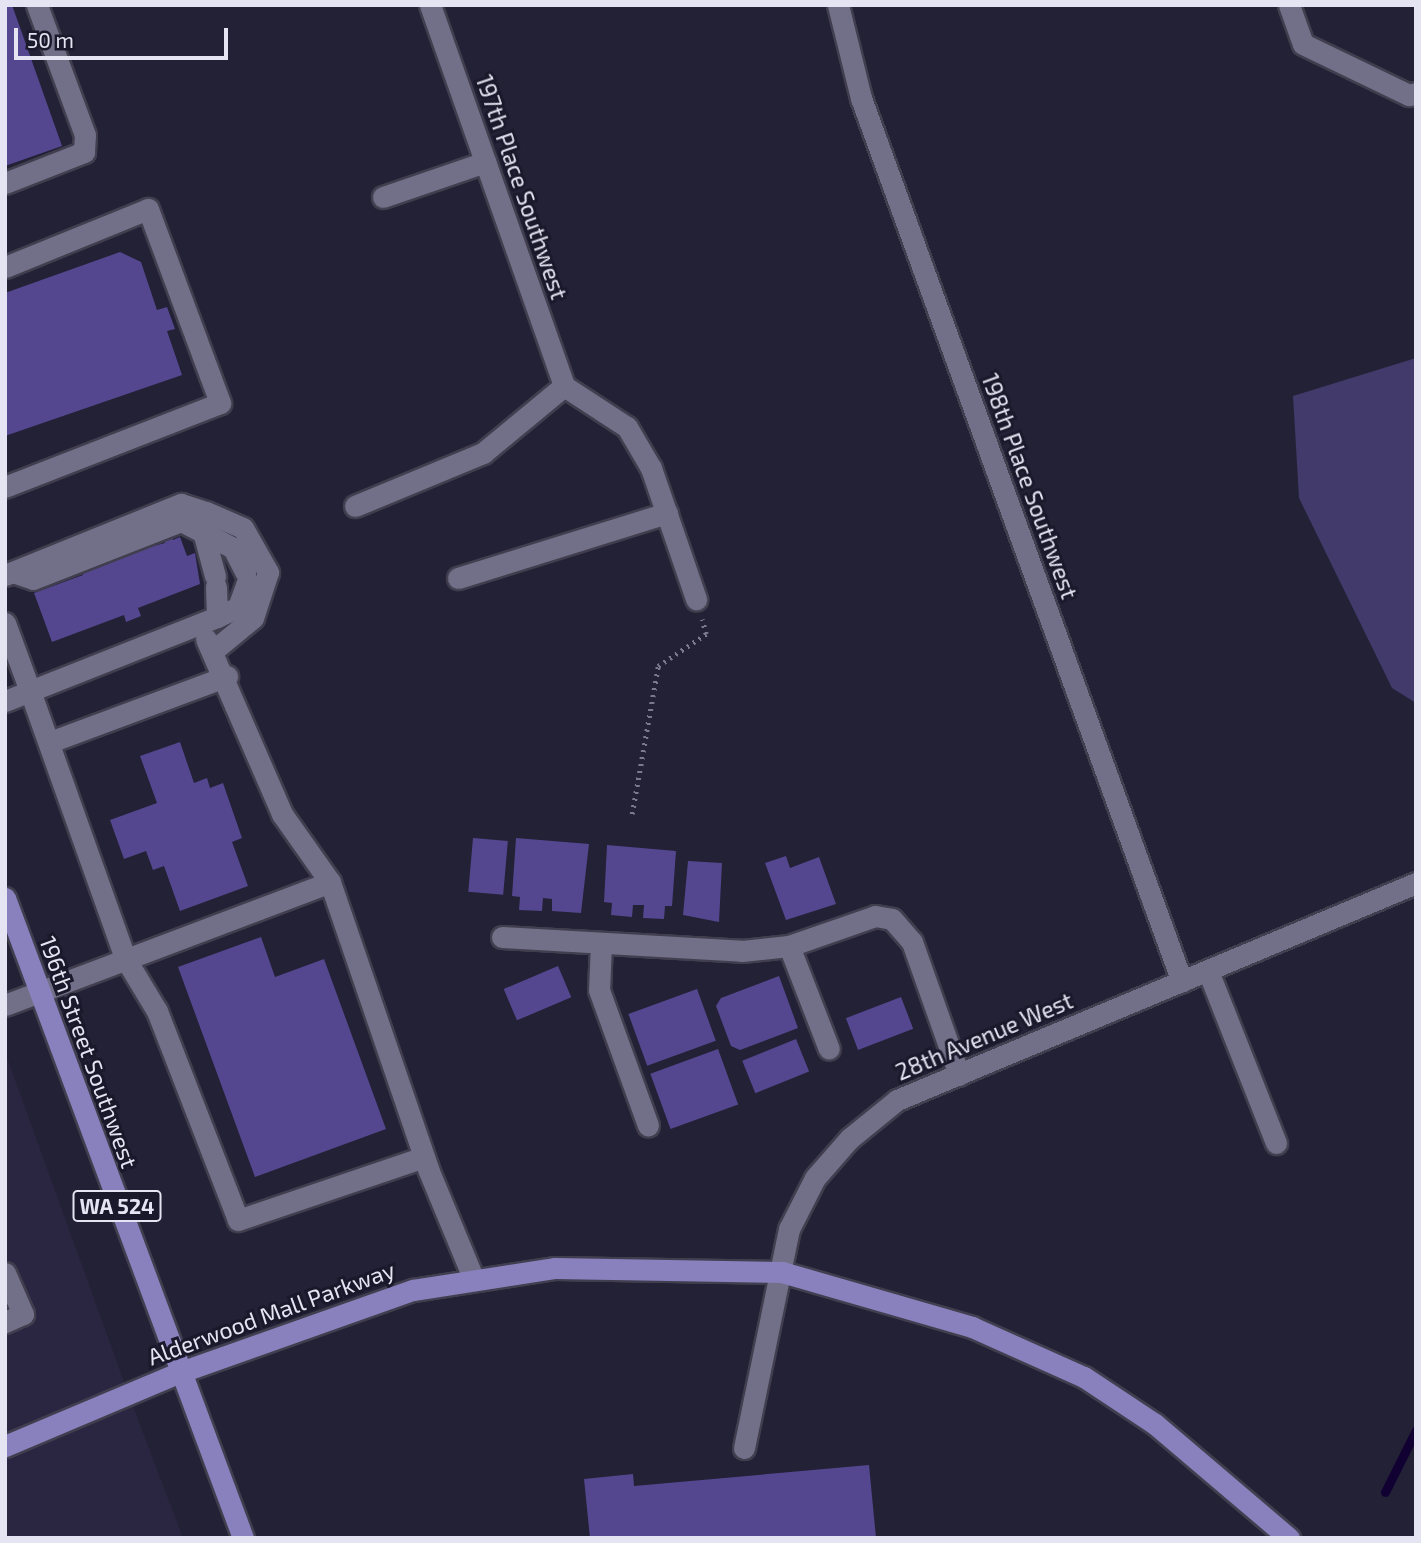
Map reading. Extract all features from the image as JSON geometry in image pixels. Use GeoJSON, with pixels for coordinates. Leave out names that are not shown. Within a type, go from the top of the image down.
{"type":"FeatureCollection","features":[{"type":"Feature","properties":{"kind":"main road","name":"196th Street Southwest"},"geometry":{"type":"LineString","coordinates":[[5,898],[178,1373],[243,1538]]}},
{"type":"Feature","properties":{"kind":"main road","name":"Alderwood Mall Parkway"},"geometry":{"type":"LineString","coordinates":[[5,1446],[178,1373],[351,1309],[474,1280],[630,1266],[782,1272],[972,1327],[1084,1377],[1155,1424],[1289,1538]]}},
{"type":"Feature","properties":{"kind":"street"},"geometry":{"type":"LineString","coordinates":[[5,183],[84,152],[85,135],[37,5]]}},
{"type":"Feature","properties":{"kind":"street","name":"197th Place Southwest"},"geometry":{"type":"LineString","coordinates":[[429,5],[564,386]]}},
{"type":"Feature","properties":{"kind":"street","name":"198th Place Southwest"},"geometry":{"type":"LineString","coordinates":[[838,5],[861,98],[1182,982]]}},
{"type":"Feature","properties":{"kind":"street"},"geometry":{"type":"LineString","coordinates":[[1289,5],[1303,44],[1409,95],[1416,93]]}},
{"type":"Feature","properties":{"kind":"street"},"geometry":{"type":"LineString","coordinates":[[383,197],[485,162]]}},
{"type":"Feature","properties":{"kind":"street"},"geometry":{"type":"LineString","coordinates":[[5,267],[148,209],[220,403],[5,487]]}},
{"type":"Feature","properties":{"kind":"street"},"geometry":{"type":"LineString","coordinates":[[355,506],[482,453],[564,386],[626,427],[651,468],[696,599]]}},
{"type":"Feature","properties":{"kind":"street"},"geometry":{"type":"LineString","coordinates":[[9,574],[181,504],[206,512],[243,528],[268,572],[253,618],[214,650]]}},
{"type":"Feature","properties":{"kind":"street"},"geometry":{"type":"LineString","coordinates":[[458,578],[667,513]]}},
{"type":"Feature","properties":{"kind":"street"},"geometry":{"type":"LineString","coordinates":[[5,701],[208,622],[238,607],[246,577],[233,548],[202,528],[181,521],[33,579],[9,574]]}},
{"type":"Feature","properties":{"kind":"street"},"geometry":{"type":"LineString","coordinates":[[202,528],[215,581],[208,622],[214,650],[282,814],[330,882],[424,1157],[474,1280]]}},
{"type":"Feature","properties":{"kind":"street"},"geometry":{"type":"LineString","coordinates":[[5,623],[50,742],[125,958],[157,1011],[238,1220],[424,1157]]}},
{"type":"Feature","properties":{"kind":"street"},"geometry":{"type":"LineString","coordinates":[[50,742],[227,676]]}},
{"type":"Feature","properties":{"kind":"street"},"geometry":{"type":"LineString","coordinates":[[5,1005],[330,882]]}},
{"type":"Feature","properties":{"kind":"street","name":"28th Avenue West"},"geometry":{"type":"LineString","coordinates":[[744,1448],[789,1229],[815,1178],[849,1139],[897,1100],[1416,883]]}},
{"type":"Feature","properties":{"kind":"street"},"geometry":{"type":"LineString","coordinates":[[502,937],[742,951],[789,946],[875,916],[892,919],[912,942],[958,1075]]}},
{"type":"Feature","properties":{"kind":"street"},"geometry":{"type":"LineString","coordinates":[[601,943],[599,990],[648,1125]]}},
{"type":"Feature","properties":{"kind":"street"},"geometry":{"type":"LineString","coordinates":[[789,946],[829,1049]]}},
{"type":"Feature","properties":{"kind":"street"},"geometry":{"type":"LineString","coordinates":[[1208,971],[1276,1143]]}},
{"type":"Feature","properties":{"kind":"street"},"geometry":{"type":"LineString","coordinates":[[5,1273],[23,1314],[5,1322]]}},
{"type":"Feature","properties":{"kind":"path"},"geometry":{"type":"LineString","coordinates":[[632,814],[658,666],[706,634],[696,599]]}},
{"type":"Feature","properties":{"kind":"shaded area"},"geometry":{"type":"Polygon","coordinates":[[[1416,358],[1416,703],[1392,688],[1299,498],[1293,396],[1416,358]]]}},
{"type":"Feature","properties":{"kind":"shaded area"},"geometry":{"type":"Polygon","coordinates":[[[5,1052],[128,1393],[183,1538],[5,1538],[5,1052]]]}},
{"type":"Feature","properties":{"kind":"building"},"geometry":{"type":"Polygon","coordinates":[[[5,5],[12,5],[62,146],[5,166],[5,5]]]}},
{"type":"Feature","properties":{"kind":"building"},"geometry":{"type":"Polygon","coordinates":[[[120,252],[141,262],[157,310],[167,307],[175,329],[167,331],[182,375],[5,436],[5,293],[120,252]]]}},
{"type":"Feature","properties":{"kind":"building"},"geometry":{"type":"Polygon","coordinates":[[[171,532],[173,540],[180,537],[187,556],[195,553],[200,584],[138,608],[141,616],[126,622],[124,615],[52,642],[34,593],[83,575],[80,566],[165,543],[162,535],[171,532]]]}},
{"type":"Feature","properties":{"kind":"building"},"geometry":{"type":"Polygon","coordinates":[[[180,742],[194,783],[207,778],[210,788],[223,783],[242,838],[232,842],[248,886],[180,911],[164,866],[153,870],[146,851],[124,859],[110,820],[157,803],[140,756],[180,742]]]}},
{"type":"Feature","properties":{"kind":"building"},"geometry":{"type":"Polygon","coordinates":[[[473,838],[508,841],[503,895],[468,892],[473,838]]]}},
{"type":"Feature","properties":{"kind":"building"},"geometry":{"type":"Polygon","coordinates":[[[516,838],[589,844],[581,913],[552,911],[552,899],[543,898],[542,911],[519,910],[520,897],[512,896],[516,838]]]}},
{"type":"Feature","properties":{"kind":"building"},"geometry":{"type":"Polygon","coordinates":[[[607,845],[676,851],[672,906],[665,906],[664,919],[643,918],[644,905],[633,905],[632,917],[611,915],[612,903],[604,902],[607,845]]]}},
{"type":"Feature","properties":{"kind":"building"},"geometry":{"type":"Polygon","coordinates":[[[786,856],[790,868],[819,857],[836,904],[786,920],[765,863],[786,856]]]}},
{"type":"Feature","properties":{"kind":"building"},"geometry":{"type":"Polygon","coordinates":[[[688,861],[722,863],[719,922],[683,915],[688,861]]]}},
{"type":"Feature","properties":{"kind":"building"},"geometry":{"type":"Polygon","coordinates":[[[261,937],[275,977],[324,959],[386,1129],[255,1177],[178,967],[261,937]]]}},
{"type":"Feature","properties":{"kind":"building"},"geometry":{"type":"Polygon","coordinates":[[[558,966],[571,997],[517,1020],[504,989],[558,966]]]}},
{"type":"Feature","properties":{"kind":"building"},"geometry":{"type":"Polygon","coordinates":[[[779,976],[798,1028],[740,1050],[731,1046],[716,1006],[721,998],[779,976]]]}},
{"type":"Feature","properties":{"kind":"building"},"geometry":{"type":"Polygon","coordinates":[[[697,989],[716,1041],[647,1066],[628,1014],[697,989]]]}},
{"type":"Feature","properties":{"kind":"building"},"geometry":{"type":"Polygon","coordinates":[[[901,997],[913,1029],[858,1050],[846,1018],[901,997]]]}},
{"type":"Feature","properties":{"kind":"building"},"geometry":{"type":"Polygon","coordinates":[[[796,1039],[809,1071],[755,1093],[742,1061],[796,1039]]]}},
{"type":"Feature","properties":{"kind":"building"},"geometry":{"type":"Polygon","coordinates":[[[718,1049],[738,1104],[671,1129],[650,1074],[718,1049]]]}},
{"type":"Feature","properties":{"kind":"building"},"geometry":{"type":"Polygon","coordinates":[[[869,1465],[876,1538],[590,1538],[584,1479],[633,1474],[634,1486],[869,1465]]]}},
{"type":"Feature","properties":{"kind":"waterway"},"geometry":{"type":"LineString","coordinates":[[1385,1492],[1416,1430]]}}]}
